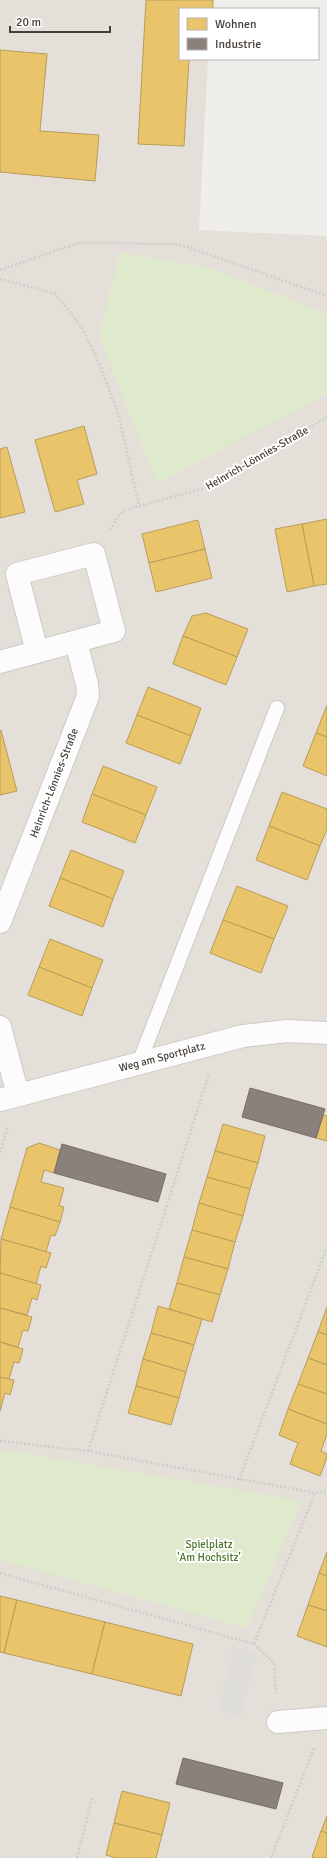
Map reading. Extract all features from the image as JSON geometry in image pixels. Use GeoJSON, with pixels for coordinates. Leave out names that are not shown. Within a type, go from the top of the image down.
{"type":"FeatureCollection","features":[{"type":"Feature","properties":{"kind":"street"},"geometry":{"type":"LineString","coordinates":[[0,662],[76,642],[114,631],[94,554],[17,574],[37,652]]}},
{"type":"Feature","properties":{"kind":"street","name":"Heinrich-Lönnies-Straße"},"geometry":{"type":"LineString","coordinates":[[0,922],[88,696],[87,684],[76,642]]}},
{"type":"Feature","properties":{"kind":"street"},"geometry":{"type":"LineString","coordinates":[[0,1027],[9,1098]]}},
{"type":"Feature","properties":{"kind":"street","name":"Weg am Sportplatz"},"geometry":{"type":"LineString","coordinates":[[9,1098],[219,1042],[272,1032],[302,1031],[327,1033]]}},
{"type":"Feature","properties":{"kind":"street"},"geometry":{"type":"LineString","coordinates":[[278,1722],[326,1718]]}},
{"type":"Feature","properties":{"kind":"lane"},"geometry":{"type":"LineString","coordinates":[[139,1063],[277,708]]}},
{"type":"Feature","properties":{"kind":"path"},"geometry":{"type":"LineString","coordinates":[[0,270],[78,243],[179,244],[327,296]]}},
{"type":"Feature","properties":{"kind":"path"},"geometry":{"type":"LineString","coordinates":[[0,279],[56,294],[82,328],[101,368],[119,416],[139,506]]}},
{"type":"Feature","properties":{"kind":"path","name":"Heinrich-Lönnies-Straße"},"geometry":{"type":"LineString","coordinates":[[94,554],[119,515],[125,510],[212,486],[327,417]]}},
{"type":"Feature","properties":{"kind":"path"},"geometry":{"type":"LineString","coordinates":[[88,1451],[219,1042]]}},
{"type":"Feature","properties":{"kind":"path"},"geometry":{"type":"LineString","coordinates":[[239,1480],[327,1247]]}},
{"type":"Feature","properties":{"kind":"path"},"geometry":{"type":"LineString","coordinates":[[0,1441],[88,1451],[239,1480],[316,1492],[327,1492]]}},
{"type":"Feature","properties":{"kind":"path"},"geometry":{"type":"LineString","coordinates":[[254,1644],[316,1492]]}},
{"type":"Feature","properties":{"kind":"path"},"geometry":{"type":"LineString","coordinates":[[0,1573],[254,1644],[274,1663],[278,1722]]}},
{"type":"Feature","properties":{"kind":"path"},"geometry":{"type":"LineString","coordinates":[[271,1858],[326,1718]]}},
{"type":"Feature","properties":{"kind":"path"},"geometry":{"type":"LineString","coordinates":[[77,1858],[92,1798]]}},
{"type":"Feature","properties":{"kind":"shaded area"},"geometry":{"type":"Polygon","coordinates":[[[0,0],[212,0],[179,8],[179,60],[208,60],[199,230],[327,236],[327,1858],[0,1858],[0,0]]]}},
{"type":"Feature","properties":{"kind":"shaded area"},"geometry":{"type":"Polygon","coordinates":[[[234,1647],[257,1653],[240,1716],[218,1709],[234,1647]]]}},
{"type":"Feature","properties":{"kind":"green space"},"geometry":{"type":"Polygon","coordinates":[[[120,252],[210,268],[327,314],[327,394],[157,484],[99,335],[120,252]]]}},
{"type":"Feature","properties":{"kind":"green space","name":"Spielplatz 'Am Hochsitz'"},"geometry":{"type":"Polygon","coordinates":[[[0,1449],[302,1501],[247,1628],[0,1560],[0,1449]]]}},
{"type":"Feature","properties":{"kind":"building: Wohnen"},"geometry":{"type":"Polygon","coordinates":[[[146,0],[213,0],[213,8],[179,8],[179,60],[189,60],[184,146],[138,144],[146,0]]]}},
{"type":"Feature","properties":{"kind":"building: Wohnen"},"geometry":{"type":"Polygon","coordinates":[[[0,50],[47,54],[40,131],[99,135],[95,181],[0,172],[0,50]]]}},
{"type":"Feature","properties":{"kind":"building: Wohnen"},"geometry":{"type":"Polygon","coordinates":[[[84,426],[97,474],[77,480],[84,504],[55,512],[35,440],[84,426]]]}},
{"type":"Feature","properties":{"kind":"building: Wohnen"},"geometry":{"type":"Polygon","coordinates":[[[7,447],[25,512],[0,518],[0,449],[7,447]]]}},
{"type":"Feature","properties":{"kind":"building: Wohnen"},"geometry":{"type":"Polygon","coordinates":[[[327,519],[327,584],[314,586],[302,524],[327,519]]]}},
{"type":"Feature","properties":{"kind":"building: Wohnen"},"geometry":{"type":"Polygon","coordinates":[[[198,520],[205,549],[149,563],[142,534],[198,520]]]}},
{"type":"Feature","properties":{"kind":"building: Wohnen"},"geometry":{"type":"Polygon","coordinates":[[[302,524],[314,586],[287,592],[275,529],[302,524]]]}},
{"type":"Feature","properties":{"kind":"building: Wohnen"},"geometry":{"type":"Polygon","coordinates":[[[205,549],[212,578],[156,592],[149,563],[205,549]]]}},
{"type":"Feature","properties":{"kind":"building: Wohnen"},"geometry":{"type":"Polygon","coordinates":[[[206,613],[248,629],[237,657],[183,636],[192,616],[206,613]]]}},
{"type":"Feature","properties":{"kind":"building: Wohnen"},"geometry":{"type":"Polygon","coordinates":[[[183,636],[237,657],[226,685],[173,664],[183,636]]]}},
{"type":"Feature","properties":{"kind":"building: Wohnen"},"geometry":{"type":"Polygon","coordinates":[[[148,687],[201,708],[191,736],[137,715],[148,687]]]}},
{"type":"Feature","properties":{"kind":"building: Wohnen"},"geometry":{"type":"Polygon","coordinates":[[[327,705],[327,737],[316,733],[327,705]]]}},
{"type":"Feature","properties":{"kind":"building: Wohnen"},"geometry":{"type":"Polygon","coordinates":[[[137,715],[191,736],[180,764],[126,743],[137,715]]]}},
{"type":"Feature","properties":{"kind":"building: Wohnen"},"geometry":{"type":"Polygon","coordinates":[[[1,730],[17,791],[0,795],[0,731],[1,730]]]}},
{"type":"Feature","properties":{"kind":"building: Wohnen"},"geometry":{"type":"Polygon","coordinates":[[[316,733],[327,737],[327,776],[303,766],[316,733]]]}},
{"type":"Feature","properties":{"kind":"building: Wohnen"},"geometry":{"type":"Polygon","coordinates":[[[103,766],[157,787],[146,815],[92,794],[103,766]]]}},
{"type":"Feature","properties":{"kind":"building: Wohnen"},"geometry":{"type":"Polygon","coordinates":[[[282,792],[327,809],[327,829],[320,846],[269,826],[282,792]]]}},
{"type":"Feature","properties":{"kind":"building: Wohnen"},"geometry":{"type":"Polygon","coordinates":[[[92,794],[146,815],[135,843],[82,822],[92,794]]]}},
{"type":"Feature","properties":{"kind":"building: Wohnen"},"geometry":{"type":"Polygon","coordinates":[[[269,826],[320,846],[307,880],[256,860],[269,826]]]}},
{"type":"Feature","properties":{"kind":"building: Wohnen"},"geometry":{"type":"Polygon","coordinates":[[[71,850],[124,871],[113,899],[60,878],[71,850]]]}},
{"type":"Feature","properties":{"kind":"building: Wohnen"},"geometry":{"type":"Polygon","coordinates":[[[60,878],[113,899],[103,927],[49,906],[60,878]]]}},
{"type":"Feature","properties":{"kind":"building: Wohnen"},"geometry":{"type":"Polygon","coordinates":[[[237,886],[288,906],[274,939],[223,920],[237,886]]]}},
{"type":"Feature","properties":{"kind":"building: Wohnen"},"geometry":{"type":"Polygon","coordinates":[[[223,920],[274,939],[261,973],[210,953],[223,920]]]}},
{"type":"Feature","properties":{"kind":"building: Wohnen"},"geometry":{"type":"Polygon","coordinates":[[[50,939],[103,960],[92,988],[39,967],[50,939]]]}},
{"type":"Feature","properties":{"kind":"building: Wohnen"},"geometry":{"type":"Polygon","coordinates":[[[39,967],[92,988],[82,1016],[28,995],[39,967]]]}},
{"type":"Feature","properties":{"kind":"building: Wohnen"},"geometry":{"type":"Polygon","coordinates":[[[323,1115],[327,1116],[327,1141],[316,1138],[323,1115]]]}},
{"type":"Feature","properties":{"kind":"building: Wohnen"},"geometry":{"type":"Polygon","coordinates":[[[223,1124],[265,1136],[258,1163],[215,1151],[223,1124]]]}},
{"type":"Feature","properties":{"kind":"building: Wohnen"},"geometry":{"type":"Polygon","coordinates":[[[39,1143],[60,1150],[54,1173],[44,1170],[41,1182],[64,1188],[59,1206],[64,1207],[60,1222],[10,1207],[27,1148],[39,1143]]]}},
{"type":"Feature","properties":{"kind":"building: Wohnen"},"geometry":{"type":"Polygon","coordinates":[[[215,1151],[258,1163],[250,1189],[207,1177],[215,1151]]]}},
{"type":"Feature","properties":{"kind":"building: Wohnen"},"geometry":{"type":"Polygon","coordinates":[[[207,1177],[250,1189],[243,1216],[199,1203],[207,1177]]]}},
{"type":"Feature","properties":{"kind":"building: Wohnen"},"geometry":{"type":"Polygon","coordinates":[[[199,1203],[243,1216],[235,1242],[192,1230],[199,1203]]]}},
{"type":"Feature","properties":{"kind":"building: Wohnen"},"geometry":{"type":"Polygon","coordinates":[[[10,1207],[60,1222],[55,1236],[51,1235],[46,1252],[1,1239],[10,1207]]]}},
{"type":"Feature","properties":{"kind":"building: Wohnen"},"geometry":{"type":"Polygon","coordinates":[[[192,1230],[235,1242],[228,1269],[184,1257],[192,1230]]]}},
{"type":"Feature","properties":{"kind":"building: Wohnen"},"geometry":{"type":"Polygon","coordinates":[[[1,1239],[51,1253],[46,1268],[41,1266],[36,1284],[0,1273],[1,1239]]]}},
{"type":"Feature","properties":{"kind":"building: Wohnen"},"geometry":{"type":"Polygon","coordinates":[[[184,1257],[228,1269],[220,1295],[177,1283],[184,1257]]]}},
{"type":"Feature","properties":{"kind":"building: Wohnen"},"geometry":{"type":"Polygon","coordinates":[[[0,1273],[41,1285],[37,1300],[32,1298],[27,1315],[0,1308],[0,1273]]]}},
{"type":"Feature","properties":{"kind":"building: Wohnen"},"geometry":{"type":"Polygon","coordinates":[[[177,1283],[220,1295],[212,1322],[169,1309],[177,1283]]]}},
{"type":"Feature","properties":{"kind":"building: Wohnen"},"geometry":{"type":"Polygon","coordinates":[[[158,1306],[202,1319],[194,1345],[151,1333],[158,1306]]]}},
{"type":"Feature","properties":{"kind":"building: Wohnen"},"geometry":{"type":"Polygon","coordinates":[[[327,1307],[327,1335],[318,1332],[327,1307]]]}},
{"type":"Feature","properties":{"kind":"building: Wohnen"},"geometry":{"type":"Polygon","coordinates":[[[0,1308],[32,1317],[28,1331],[23,1330],[18,1347],[0,1342],[0,1308]]]}},
{"type":"Feature","properties":{"kind":"building: Wohnen"},"geometry":{"type":"Polygon","coordinates":[[[318,1332],[327,1335],[327,1365],[308,1358],[318,1332]]]}},
{"type":"Feature","properties":{"kind":"building: Wohnen"},"geometry":{"type":"Polygon","coordinates":[[[151,1333],[194,1345],[186,1372],[143,1359],[151,1333]]]}},
{"type":"Feature","properties":{"kind":"building: Wohnen"},"geometry":{"type":"Polygon","coordinates":[[[0,1342],[23,1349],[19,1363],[14,1362],[9,1379],[0,1377],[0,1342]]]}},
{"type":"Feature","properties":{"kind":"building: Wohnen"},"geometry":{"type":"Polygon","coordinates":[[[308,1358],[327,1365],[327,1394],[298,1384],[308,1358]]]}},
{"type":"Feature","properties":{"kind":"building: Wohnen"},"geometry":{"type":"Polygon","coordinates":[[[143,1359],[186,1372],[179,1398],[136,1386],[143,1359]]]}},
{"type":"Feature","properties":{"kind":"building: Wohnen"},"geometry":{"type":"Polygon","coordinates":[[[0,1377],[14,1380],[10,1395],[5,1393],[0,1411],[0,1377]]]}},
{"type":"Feature","properties":{"kind":"building: Wohnen"},"geometry":{"type":"Polygon","coordinates":[[[298,1384],[327,1394],[327,1424],[288,1409],[298,1384]]]}},
{"type":"Feature","properties":{"kind":"building: Wohnen"},"geometry":{"type":"Polygon","coordinates":[[[136,1386],[179,1398],[171,1425],[128,1413],[136,1386]]]}},
{"type":"Feature","properties":{"kind":"building: Wohnen"},"geometry":{"type":"Polygon","coordinates":[[[288,1409],[327,1424],[327,1434],[321,1451],[327,1454],[327,1457],[320,1476],[290,1464],[298,1443],[279,1435],[288,1409]]]}},
{"type":"Feature","properties":{"kind":"building: Wohnen"},"geometry":{"type":"Polygon","coordinates":[[[327,1552],[327,1576],[319,1573],[327,1552]]]}},
{"type":"Feature","properties":{"kind":"building: Wohnen"},"geometry":{"type":"Polygon","coordinates":[[[319,1573],[327,1576],[327,1611],[308,1605],[319,1573]]]}},
{"type":"Feature","properties":{"kind":"building: Wohnen"},"geometry":{"type":"Polygon","coordinates":[[[0,1596],[17,1600],[4,1653],[0,1652],[0,1596]]]}},
{"type":"Feature","properties":{"kind":"building: Wohnen"},"geometry":{"type":"Polygon","coordinates":[[[17,1600],[105,1622],[92,1674],[4,1653],[17,1600]]]}},
{"type":"Feature","properties":{"kind":"building: Wohnen"},"geometry":{"type":"Polygon","coordinates":[[[308,1605],[327,1611],[327,1647],[297,1636],[308,1605]]]}},
{"type":"Feature","properties":{"kind":"building: Wohnen"},"geometry":{"type":"Polygon","coordinates":[[[105,1622],[193,1644],[181,1696],[92,1674],[105,1622]]]}},
{"type":"Feature","properties":{"kind":"building: Wohnen"},"geometry":{"type":"Polygon","coordinates":[[[122,1791],[170,1803],[162,1835],[114,1823],[122,1791]]]}},
{"type":"Feature","properties":{"kind":"building: Wohnen"},"geometry":{"type":"Polygon","coordinates":[[[327,1816],[327,1833],[321,1831],[327,1816]]]}},
{"type":"Feature","properties":{"kind":"building: Wohnen"},"geometry":{"type":"Polygon","coordinates":[[[114,1823],[162,1835],[156,1858],[116,1858],[106,1855],[114,1823]]]}},
{"type":"Feature","properties":{"kind":"building: Wohnen"},"geometry":{"type":"Polygon","coordinates":[[[321,1831],[327,1833],[327,1858],[315,1858],[312,1857],[321,1831]]]}},
{"type":"Feature","properties":{"kind":"building: Industrie"},"geometry":{"type":"Polygon","coordinates":[[[250,1088],[325,1109],[316,1138],[242,1117],[250,1088]]]}},
{"type":"Feature","properties":{"kind":"building: Industrie"},"geometry":{"type":"Polygon","coordinates":[[[62,1144],[166,1174],[158,1202],[54,1173],[62,1144]]]}},
{"type":"Feature","properties":{"kind":"building: Industrie"},"geometry":{"type":"Polygon","coordinates":[[[183,1758],[283,1783],[276,1809],[176,1784],[183,1758]]]}}]}
